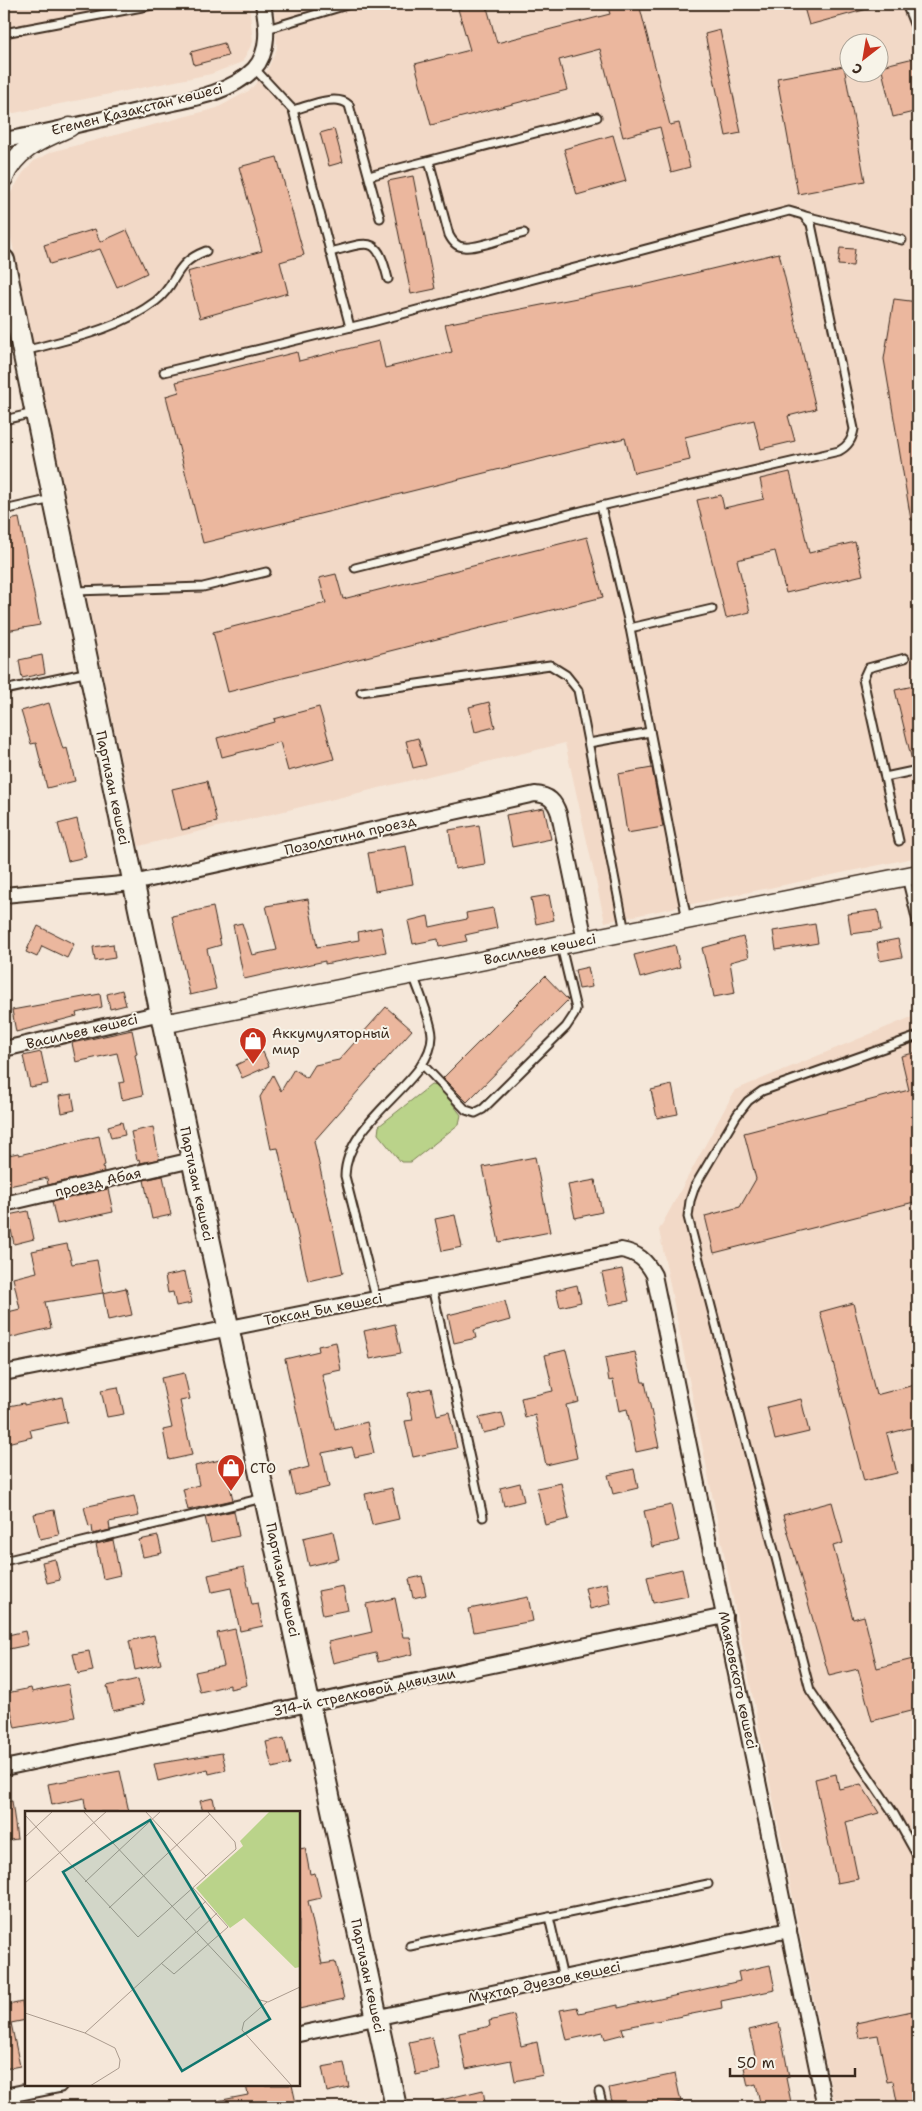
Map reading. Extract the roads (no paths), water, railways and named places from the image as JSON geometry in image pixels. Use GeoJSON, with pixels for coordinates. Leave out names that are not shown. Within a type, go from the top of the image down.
{"type":"FeatureCollection","features":[{"type":"Feature","properties":{"kind":"main road","name":"Партизан көшесі"},"geometry":{"type":"LineString","coordinates":[[4,260],[34,413],[133,883],[396,2107]]}},
{"type":"Feature","properties":{"kind":"street"},"geometry":{"type":"LineString","coordinates":[[257,64],[265,44],[267,29],[263,4]]}},
{"type":"Feature","properties":{"kind":"street","name":"Егемен Қазақстан көшесі"},"geometry":{"type":"LineString","coordinates":[[4,140],[70,127],[214,92],[236,82],[257,64]]}},
{"type":"Feature","properties":{"kind":"street"},"geometry":{"type":"LineString","coordinates":[[4,178],[13,160],[26,148],[70,127]]}},
{"type":"Feature","properties":{"kind":"street","name":"Позолотина проезд"},"geometry":{"type":"LineString","coordinates":[[4,895],[133,883],[535,794],[543,794],[551,798],[559,814],[585,940]]}},
{"type":"Feature","properties":{"kind":"street","name":"Васильев көшесі"},"geometry":{"type":"LineString","coordinates":[[4,1049],[162,1018],[412,974],[912,876]]}},
{"type":"Feature","properties":{"kind":"street","name":"проезд Абая"},"geometry":{"type":"LineString","coordinates":[[4,1204],[192,1160]]}},
{"type":"Feature","properties":{"kind":"street","name":"Токсан Би көшесі"},"geometry":{"type":"LineString","coordinates":[[4,1373],[621,1250],[641,1256]]}},
{"type":"Feature","properties":{"kind":"street","name":"Маяковского көшесі"},"geometry":{"type":"LineString","coordinates":[[641,1256],[654,1275],[825,2107]]}},
{"type":"Feature","properties":{"kind":"street","name":"314-й стрелковой дивизии"},"geometry":{"type":"LineString","coordinates":[[4,1768],[725,1616]]}},
{"type":"Feature","properties":{"kind":"street","name":"Мұхтар Әуезов көшесі"},"geometry":{"type":"LineString","coordinates":[[300,2034],[790,1930]]}},
{"type":"Feature","properties":{"kind":"street"},"geometry":{"type":"LineString","coordinates":[[4,2096],[54,2086]]}},
{"type":"Feature","properties":{"kind":"lane"},"geometry":{"type":"LineString","coordinates":[[4,34],[153,4]]}},
{"type":"Feature","properties":{"kind":"lane"},"geometry":{"type":"LineString","coordinates":[[267,29],[350,4]]}},
{"type":"Feature","properties":{"kind":"lane"},"geometry":{"type":"LineString","coordinates":[[906,4],[914,24]]}},
{"type":"Feature","properties":{"kind":"lane"},"geometry":{"type":"LineString","coordinates":[[257,64],[293,110],[350,328]]}},
{"type":"Feature","properties":{"kind":"lane"},"geometry":{"type":"LineString","coordinates":[[293,110],[335,99],[347,102],[352,112],[380,218]]}},
{"type":"Feature","properties":{"kind":"lane"},"geometry":{"type":"LineString","coordinates":[[369,176],[597,117]]}},
{"type":"Feature","properties":{"kind":"lane"},"geometry":{"type":"LineString","coordinates":[[429,161],[448,235],[452,242],[458,246],[469,247],[524,233]]}},
{"type":"Feature","properties":{"kind":"lane"},"geometry":{"type":"LineString","coordinates":[[164,372],[350,328],[788,211],[902,240]]}},
{"type":"Feature","properties":{"kind":"lane"},"geometry":{"type":"LineString","coordinates":[[355,568],[601,506],[838,452],[849,443],[854,429],[811,224],[803,215]]}},
{"type":"Feature","properties":{"kind":"lane"},"geometry":{"type":"LineString","coordinates":[[330,252],[365,243],[372,245],[381,253],[388,279]]}},
{"type":"Feature","properties":{"kind":"lane"},"geometry":{"type":"LineString","coordinates":[[22,352],[115,325],[164,294],[182,264],[192,256],[206,251]]}},
{"type":"Feature","properties":{"kind":"lane"},"geometry":{"type":"LineString","coordinates":[[4,420],[34,413]]}},
{"type":"Feature","properties":{"kind":"lane"},"geometry":{"type":"LineString","coordinates":[[4,510],[52,499]]}},
{"type":"Feature","properties":{"kind":"lane"},"geometry":{"type":"LineString","coordinates":[[601,506],[630,628],[687,920]]}},
{"type":"Feature","properties":{"kind":"lane"},"geometry":{"type":"LineString","coordinates":[[72,591],[203,587],[266,572]]}},
{"type":"Feature","properties":{"kind":"lane"},"geometry":{"type":"LineString","coordinates":[[630,628],[712,609]]}},
{"type":"Feature","properties":{"kind":"lane"},"geometry":{"type":"LineString","coordinates":[[899,841],[864,686],[864,673],[868,668],[905,658]]}},
{"type":"Feature","properties":{"kind":"lane"},"geometry":{"type":"LineString","coordinates":[[361,692],[550,665],[566,675],[578,690],[625,932]]}},
{"type":"Feature","properties":{"kind":"lane"},"geometry":{"type":"LineString","coordinates":[[4,690],[89,672]]}},
{"type":"Feature","properties":{"kind":"lane"},"geometry":{"type":"LineString","coordinates":[[589,743],[650,732]]}},
{"type":"Feature","properties":{"kind":"lane"},"geometry":{"type":"LineString","coordinates":[[885,777],[918,770]]}},
{"type":"Feature","properties":{"kind":"lane"},"geometry":{"type":"LineString","coordinates":[[912,876],[918,926]]}},
{"type":"Feature","properties":{"kind":"lane"},"geometry":{"type":"LineString","coordinates":[[422,1064],[466,1110],[475,1114],[483,1110],[566,1027],[574,1015],[574,1002],[560,945]]}},
{"type":"Feature","properties":{"kind":"lane"},"geometry":{"type":"LineString","coordinates":[[376,1298],[345,1176],[346,1167],[352,1148],[364,1129],[422,1064],[430,1048],[431,1030],[412,974]]}},
{"type":"Feature","properties":{"kind":"lane"},"geometry":{"type":"LineString","coordinates":[[918,1036],[762,1091],[748,1101],[737,1115],[695,1186],[690,1201],[688,1217],[810,1690],[894,1814],[918,1857]]}},
{"type":"Feature","properties":{"kind":"lane"},"geometry":{"type":"LineString","coordinates":[[432,1288],[483,1516]]}},
{"type":"Feature","properties":{"kind":"lane"},"geometry":{"type":"LineString","coordinates":[[4,1561],[265,1498]]}},
{"type":"Feature","properties":{"kind":"lane"},"geometry":{"type":"LineString","coordinates":[[410,1946],[708,1884]]}},
{"type":"Feature","properties":{"kind":"lane"},"geometry":{"type":"LineString","coordinates":[[549,1917],[563,1978]]}},
{"type":"Feature","properties":{"kind":"lane"},"geometry":{"type":"LineString","coordinates":[[599,2092],[603,2107]]}},
{"type":"Feature","properties":{"kind":"place","name":"Аккумуляторный мир"},"geometry":{"type":"Point","coordinates":[253,1065]}},
{"type":"Feature","properties":{"kind":"place","name":"СТО"},"geometry":{"type":"Point","coordinates":[231,1492]}}]}
